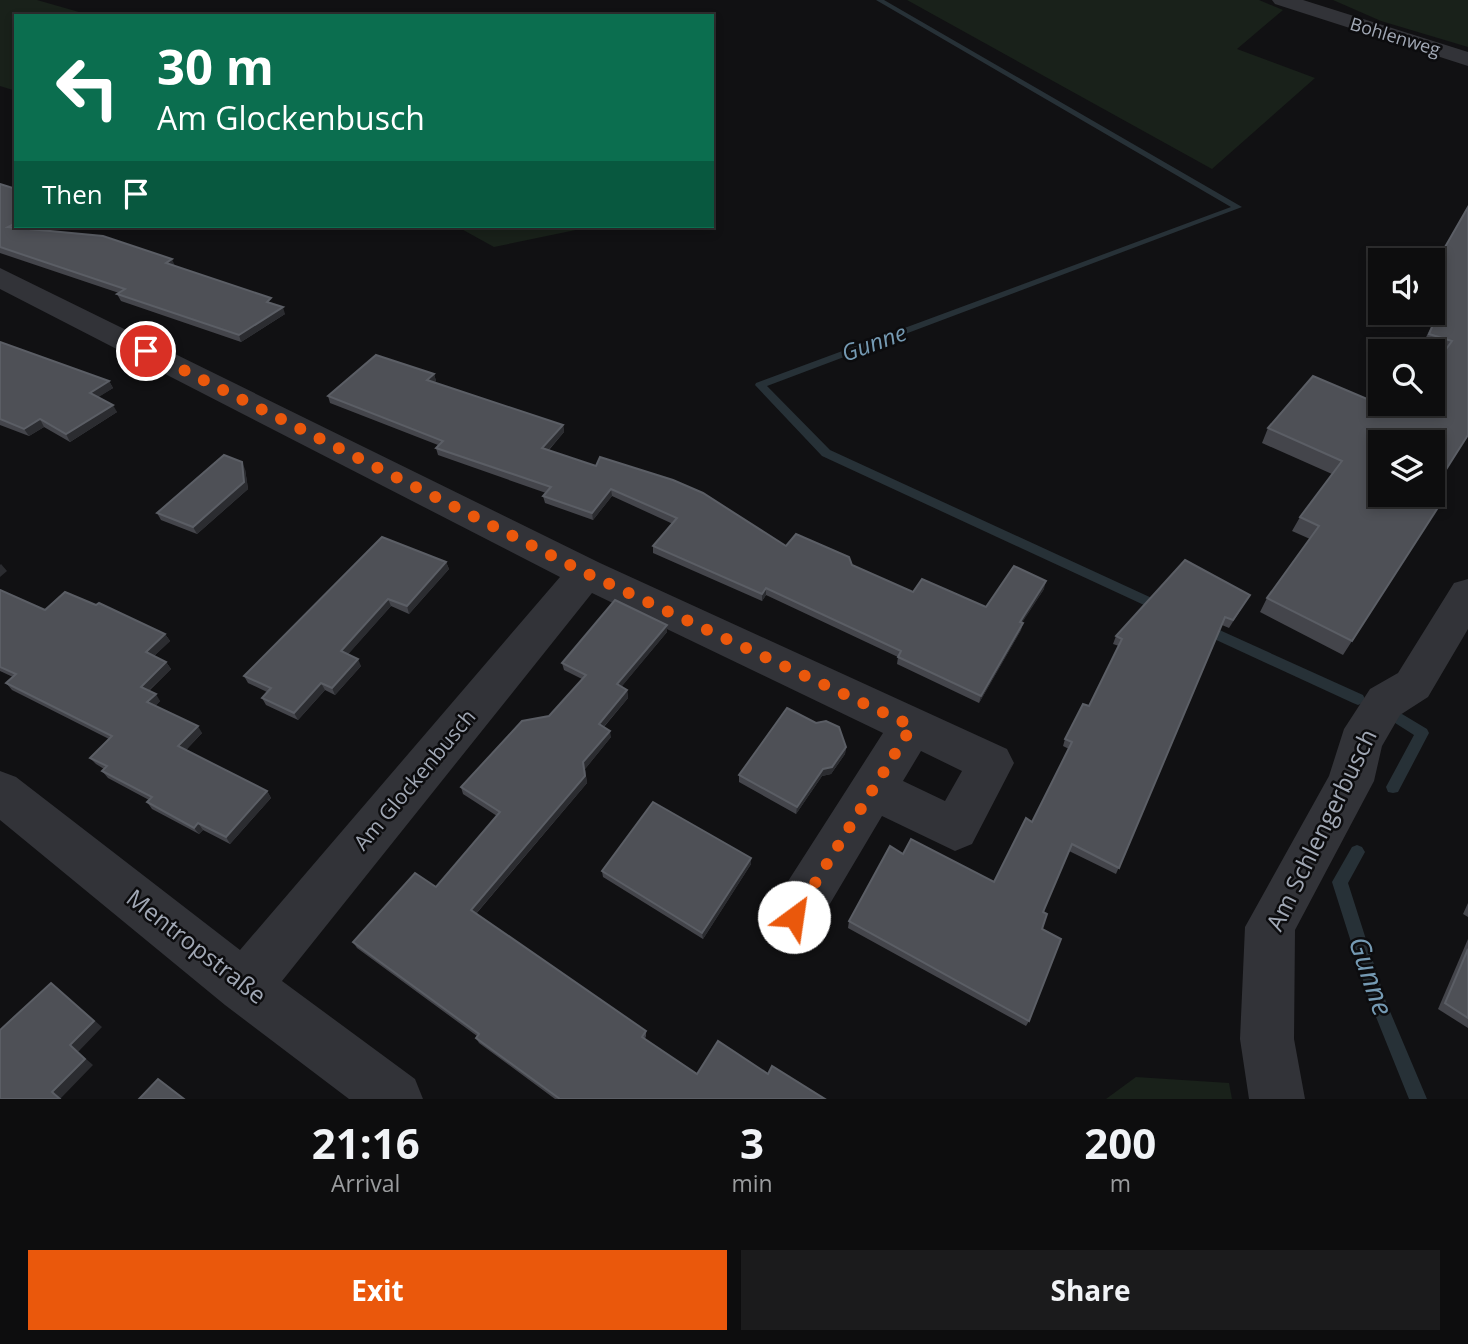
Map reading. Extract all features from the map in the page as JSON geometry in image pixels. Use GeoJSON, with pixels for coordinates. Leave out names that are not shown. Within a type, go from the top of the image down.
{"type":"FeatureCollection","features":[{"type":"Feature","properties":{"kind":"street","name":"Bohlenweg"},"geometry":{"type":"LineString","coordinates":[[1282,0],[1468,59]]}},
{"type":"Feature","properties":{"kind":"street"},"geometry":{"type":"LineString","coordinates":[[0,277],[586,573],[991,763],[955,830],[873,789]]}},
{"type":"Feature","properties":{"kind":"street","name":"Am Glockenbusch"},"geometry":{"type":"LineString","coordinates":[[244,986],[586,573]]}},
{"type":"Feature","properties":{"kind":"street","name":"Am Schlengerbusch"},"geometry":{"type":"LineString","coordinates":[[1277,1099],[1267,1039],[1270,927],[1351,781],[1360,742],[1385,702],[1413,685],[1468,594]]}},
{"type":"Feature","properties":{"kind":"street"},"geometry":{"type":"LineString","coordinates":[[794,917],[912,726]]}},
{"type":"Feature","properties":{"kind":"street","name":"Mentropstraße"},"geometry":{"type":"LineString","coordinates":[[0,792],[244,986],[395,1099]]}},
{"type":"Feature","properties":{"kind":"shaded area"},"geometry":{"type":"Polygon","coordinates":[[[0,0],[37,0],[86,14],[14,14],[14,90],[0,86],[0,0]]]}},
{"type":"Feature","properties":{"kind":"shaded area"},"geometry":{"type":"Polygon","coordinates":[[[907,0],[1259,0],[1283,10],[1237,49],[1315,78],[1212,169],[907,0]]]}},
{"type":"Feature","properties":{"kind":"shaded area"},"geometry":{"type":"Polygon","coordinates":[[[1333,0],[1468,0],[1468,47],[1381,21],[1333,0]]]}},
{"type":"Feature","properties":{"kind":"shaded area"},"geometry":{"type":"Polygon","coordinates":[[[460,228],[585,228],[494,247],[460,228]]]}},
{"type":"Feature","properties":{"kind":"shaded area"},"geometry":{"type":"Polygon","coordinates":[[[1136,1077],[1229,1083],[1232,1099],[1106,1099],[1136,1077]]]}},
{"type":"Feature","properties":{"kind":"building"},"geometry":{"type":"Polygon","coordinates":[[[0,184],[14,188],[14,224],[8,227],[103,236],[172,259],[166,263],[271,298],[267,302],[283,307],[239,335],[117,294],[125,289],[0,247],[0,184]]]}},
{"type":"Feature","properties":{"kind":"building"},"geometry":{"type":"Polygon","coordinates":[[[1468,207],[1468,435],[1445,471],[1445,430],[1368,430],[1368,507],[1438,507],[1352,641],[1267,598],[1319,526],[1300,517],[1342,461],[1268,428],[1313,376],[1368,399],[1368,416],[1445,416],[1445,351],[1452,341],[1429,334],[1433,325],[1445,325],[1444,248],[1468,207]]]}},
{"type":"Feature","properties":{"kind":"building"},"geometry":{"type":"Polygon","coordinates":[[[0,342],[109,381],[90,393],[113,405],[66,434],[40,419],[24,429],[0,419],[0,342]]]}},
{"type":"Feature","properties":{"kind":"building"},"geometry":{"type":"Polygon","coordinates":[[[376,355],[434,374],[427,380],[563,425],[542,448],[596,466],[600,457],[673,480],[703,493],[786,546],[796,534],[849,557],[852,565],[913,592],[922,579],[986,607],[1014,566],[1046,581],[1020,622],[1023,623],[981,696],[898,657],[901,651],[766,588],[762,594],[653,546],[677,518],[611,489],[592,513],[543,496],[551,487],[436,448],[443,441],[328,396],[376,355]]]}},
{"type":"Feature","properties":{"kind":"building"},"geometry":{"type":"Polygon","coordinates":[[[224,455],[242,462],[244,482],[193,527],[157,513],[224,455]]]}},
{"type":"Feature","properties":{"kind":"building"},"geometry":{"type":"Polygon","coordinates":[[[382,537],[446,562],[407,606],[388,599],[341,651],[358,659],[332,688],[321,683],[294,713],[262,698],[271,688],[244,676],[382,537]]]}},
{"type":"Feature","properties":{"kind":"building"},"geometry":{"type":"Polygon","coordinates":[[[1185,560],[1250,595],[1233,620],[1225,617],[1119,868],[1072,844],[1043,912],[1047,914],[1042,929],[1061,939],[1029,1021],[849,921],[890,846],[903,854],[911,839],[994,882],[1026,818],[1032,822],[1072,742],[1065,739],[1083,704],[1089,706],[1122,639],[1116,636],[1185,560]]]}},
{"type":"Feature","properties":{"kind":"building"},"geometry":{"type":"Polygon","coordinates":[[[0,590],[45,610],[65,592],[96,605],[99,603],[165,634],[146,652],[166,662],[141,687],[156,694],[147,702],[198,726],[178,746],[267,791],[226,837],[198,823],[194,828],[147,802],[152,797],[102,771],[107,766],[90,758],[112,736],[6,683],[16,674],[0,667],[0,590]]]}},
{"type":"Feature","properties":{"kind":"building"},"geometry":{"type":"Polygon","coordinates":[[[615,600],[667,625],[617,684],[627,690],[599,724],[610,731],[583,762],[585,776],[471,910],[646,1031],[642,1037],[697,1074],[718,1041],[768,1074],[772,1066],[825,1099],[560,1099],[476,1038],[479,1034],[353,942],[415,873],[436,887],[500,812],[461,787],[522,721],[549,716],[586,675],[562,663],[615,600]]]}},
{"type":"Feature","properties":{"kind":"building"},"geometry":{"type":"Polygon","coordinates":[[[787,708],[816,723],[826,721],[839,727],[846,747],[832,767],[823,769],[797,807],[739,775],[787,708]]]}},
{"type":"Feature","properties":{"kind":"building"},"geometry":{"type":"Polygon","coordinates":[[[653,802],[751,858],[702,933],[602,871],[653,802]]]}},
{"type":"Feature","properties":{"kind":"building"},"geometry":{"type":"Polygon","coordinates":[[[1468,949],[1468,1018],[1445,1003],[1468,949]]]}},
{"type":"Feature","properties":{"kind":"building"},"geometry":{"type":"Polygon","coordinates":[[[51,983],[94,1021],[70,1045],[85,1059],[52,1092],[60,1099],[0,1099],[0,1030],[51,983]]]}},
{"type":"Feature","properties":{"kind":"building"},"geometry":{"type":"Polygon","coordinates":[[[158,1079],[184,1099],[139,1099],[158,1079]]]}},
{"type":"Feature","properties":{"kind":"waterway","name":"Gunne"},"geometry":{"type":"LineString","coordinates":[[879,0],[1238,207],[760,385],[826,453],[1162,608]]}},
{"type":"Feature","properties":{"kind":"waterway","name":"Gunne"},"geometry":{"type":"LineString","coordinates":[[1204,628],[1358,699]]}},
{"type":"Feature","properties":{"kind":"waterway","name":"Gunne"},"geometry":{"type":"LineString","coordinates":[[1393,787],[1422,733],[1397,717]]}},
{"type":"Feature","properties":{"kind":"waterway","name":"Gunne"},"geometry":{"type":"LineString","coordinates":[[1357,852],[1340,882],[1378,1002],[1418,1099]]}},
{"type":"Feature","properties":{"kind":"route"},"geometry":{"type":"LineString","coordinates":[[146,351],[586,573],[912,726],[794,917]]}}]}
